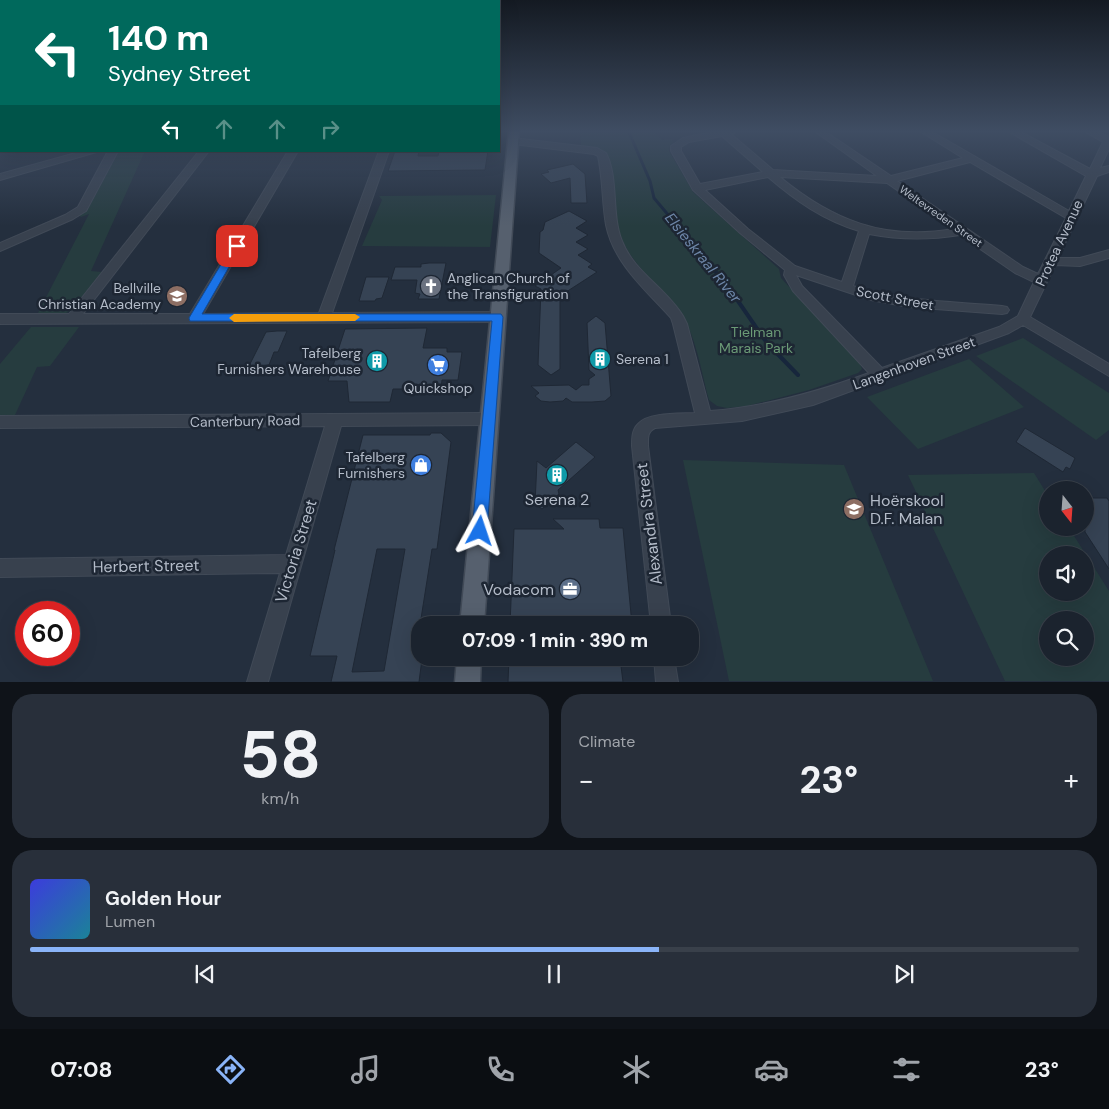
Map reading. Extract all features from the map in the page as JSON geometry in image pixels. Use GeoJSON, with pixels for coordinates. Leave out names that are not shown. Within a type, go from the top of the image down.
{"type":"FeatureCollection","features":[{"type":"Feature","properties":{"kind":"main road"},"geometry":{"type":"LineString","coordinates":[[473,616],[512,162]]}},
{"type":"Feature","properties":{"kind":"main road"},"geometry":{"type":"LineString","coordinates":[[467,682],[468,666]]}},
{"type":"Feature","properties":{"kind":"street"},"geometry":{"type":"LineString","coordinates":[[0,176],[47,162]]}},
{"type":"Feature","properties":{"kind":"street"},"geometry":{"type":"LineString","coordinates":[[0,247],[77,213],[85,206],[107,162]]}},
{"type":"Feature","properties":{"kind":"street"},"geometry":{"type":"LineString","coordinates":[[72,319],[195,162]]}},
{"type":"Feature","properties":{"kind":"street"},"geometry":{"type":"LineString","coordinates":[[194,318],[286,162]]}},
{"type":"Feature","properties":{"kind":"street"},"geometry":{"type":"LineString","coordinates":[[324,318],[380,162]]}},
{"type":"Feature","properties":{"kind":"street"},"geometry":{"type":"LineString","coordinates":[[604,162],[609,210],[615,239],[631,267],[676,316],[680,324],[704,419]]}},
{"type":"Feature","properties":{"kind":"street","name":"Scott Street"},"geometry":{"type":"LineString","coordinates":[[682,162],[697,188],[744,231],[791,269],[871,296],[909,303],[1002,310]]}},
{"type":"Feature","properties":{"kind":"street"},"geometry":{"type":"LineString","coordinates":[[758,162],[821,211],[864,229],[913,236],[936,236],[962,231]]}},
{"type":"Feature","properties":{"kind":"street","name":"Weltevreden Street"},"geometry":{"type":"LineString","coordinates":[[863,162],[1019,270],[1042,281]]}},
{"type":"Feature","properties":{"kind":"street"},"geometry":{"type":"LineString","coordinates":[[697,188],[771,173],[876,181],[889,180],[959,162]]}},
{"type":"Feature","properties":{"kind":"street"},"geometry":{"type":"LineString","coordinates":[[975,162],[1054,208],[1072,216]]}},
{"type":"Feature","properties":{"kind":"street"},"geometry":{"type":"LineString","coordinates":[[1069,162],[1091,174],[1109,169]]}},
{"type":"Feature","properties":{"kind":"street","name":"Protea Avenue"},"geometry":{"type":"LineString","coordinates":[[1023,319],[1097,162]]}},
{"type":"Feature","properties":{"kind":"street"},"geometry":{"type":"LineString","coordinates":[[846,288],[864,229]]}},
{"type":"Feature","properties":{"kind":"street"},"geometry":{"type":"LineString","coordinates":[[1051,260],[1078,264],[1109,254]]}},
{"type":"Feature","properties":{"kind":"street","name":"Scott Street"},"geometry":{"type":"LineString","coordinates":[[791,269],[790,275],[797,288],[880,376]]}},
{"type":"Feature","properties":{"kind":"street"},"geometry":{"type":"LineString","coordinates":[[0,319],[498,317]]}},
{"type":"Feature","properties":{"kind":"street"},"geometry":{"type":"LineString","coordinates":[[1023,319],[1109,371]]}},
{"type":"Feature","properties":{"kind":"street","name":"Langenhoven Street"},"geometry":{"type":"LineString","coordinates":[[646,425],[655,422],[704,419],[768,411],[813,399],[1004,330],[1023,319]]}},
{"type":"Feature","properties":{"kind":"street","name":"Canterbury Road"},"geometry":{"type":"LineString","coordinates":[[0,422],[489,419]]}},
{"type":"Feature","properties":{"kind":"street","name":"Victoria Street"},"geometry":{"type":"LineString","coordinates":[[257,682],[335,420]]}},
{"type":"Feature","properties":{"kind":"street","name":"Alexandra Street"},"geometry":{"type":"LineString","coordinates":[[646,425],[641,430],[640,446],[660,616]]}},
{"type":"Feature","properties":{"kind":"street","name":"Herbert Street"},"geometry":{"type":"LineString","coordinates":[[0,568],[292,564]]}},
{"type":"Feature","properties":{"kind":"street"},"geometry":{"type":"LineString","coordinates":[[665,666],[667,682]]}},
{"type":"Feature","properties":{"kind":"green space"},"geometry":{"type":"Polygon","coordinates":[[[113,162],[140,162],[91,271],[102,272],[70,311],[66,313],[38,313],[89,214],[81,217],[79,215],[89,207],[113,162]]]}},
{"type":"Feature","properties":{"kind":"green space","name":"Tielman Marais Park"},"geometry":{"type":"Polygon","coordinates":[[[609,162],[675,162],[693,192],[779,269],[781,278],[860,364],[862,369],[858,373],[809,390],[747,406],[727,408],[717,406],[709,400],[694,341],[684,319],[678,309],[641,269],[628,251],[619,231],[614,210],[609,162]]]}},
{"type":"Feature","properties":{"kind":"green space"},"geometry":{"type":"Polygon","coordinates":[[[496,195],[490,247],[362,246],[382,200],[379,196],[496,195]]]}},
{"type":"Feature","properties":{"kind":"green space"},"geometry":{"type":"Polygon","coordinates":[[[31,327],[79,327],[50,366],[37,367],[15,415],[0,415],[0,364],[31,327]]]}},
{"type":"Feature","properties":{"kind":"green space"},"geometry":{"type":"Polygon","coordinates":[[[1023,338],[1109,393],[1109,430],[1096,440],[976,356],[1023,338]]]}},
{"type":"Feature","properties":{"kind":"green space"},"geometry":{"type":"Polygon","coordinates":[[[969,359],[1024,407],[918,449],[867,397],[969,359]]]}},
{"type":"Feature","properties":{"kind":"green space"},"geometry":{"type":"Polygon","coordinates":[[[683,460],[844,465],[933,681],[729,681],[683,460]]]}},
{"type":"Feature","properties":{"kind":"green space"},"geometry":{"type":"Polygon","coordinates":[[[1034,473],[1039,481],[1039,536],[1074,536],[1080,546],[1039,546],[1039,601],[1094,601],[1094,567],[1109,591],[1109,681],[1005,681],[908,475],[1034,473]]]}},
{"type":"Feature","properties":{"kind":"building"},"geometry":{"type":"Polygon","coordinates":[[[391,162],[486,162],[485,170],[388,171],[391,162]]]}},
{"type":"Feature","properties":{"kind":"building"},"geometry":{"type":"Polygon","coordinates":[[[573,164],[585,174],[587,203],[571,203],[570,178],[551,183],[541,174],[549,172],[547,170],[573,164]]]}},
{"type":"Feature","properties":{"kind":"building"},"geometry":{"type":"Polygon","coordinates":[[[569,211],[587,221],[576,228],[588,235],[576,242],[588,249],[578,255],[592,264],[588,267],[597,272],[560,296],[560,369],[551,375],[538,365],[541,289],[535,286],[561,268],[539,253],[540,232],[543,230],[545,222],[569,211]]]}},
{"type":"Feature","properties":{"kind":"building","name":"Anglican Church of the Transfiguration"},"geometry":{"type":"Polygon","coordinates":[[[446,263],[439,299],[418,299],[420,294],[415,293],[417,280],[391,280],[395,267],[421,267],[421,264],[446,263]]]}},
{"type":"Feature","properties":{"kind":"building"},"geometry":{"type":"Polygon","coordinates":[[[366,277],[389,277],[382,298],[375,301],[359,301],[366,277]]]}},
{"type":"Feature","properties":{"kind":"building","name":"Serena 1"},"geometry":{"type":"Polygon","coordinates":[[[596,316],[605,323],[611,396],[605,401],[592,402],[572,402],[566,398],[563,401],[541,401],[535,396],[539,393],[531,386],[569,385],[576,390],[582,385],[589,385],[589,379],[595,375],[589,370],[587,323],[596,316]]]}},
{"type":"Feature","properties":{"kind":"building","name":"Tafelberg Furnishers Warehouse"},"geometry":{"type":"Polygon","coordinates":[[[427,328],[423,348],[447,348],[447,352],[462,352],[458,380],[442,380],[441,389],[393,389],[390,402],[349,402],[347,381],[328,381],[345,329],[427,328]]]}},
{"type":"Feature","properties":{"kind":"building"},"geometry":{"type":"Polygon","coordinates":[[[287,331],[278,352],[274,352],[269,365],[249,366],[266,332],[287,331]]]}},
{"type":"Feature","properties":{"kind":"building"},"geometry":{"type":"Polygon","coordinates":[[[1025,428],[1075,458],[1070,469],[1066,467],[1063,472],[1016,442],[1025,428]]]}},
{"type":"Feature","properties":{"kind":"building"},"geometry":{"type":"Polygon","coordinates":[[[431,433],[441,433],[451,442],[437,549],[432,549],[421,616],[411,616],[411,666],[421,666],[419,682],[331,682],[337,656],[310,656],[363,435],[430,435],[431,433]],[[377,549],[352,672],[384,671],[405,549],[377,549]]]}},
{"type":"Feature","properties":{"kind":"building","name":"Serena 2"},"geometry":{"type":"Polygon","coordinates":[[[576,442],[595,457],[558,490],[559,494],[542,509],[535,504],[537,461],[546,468],[576,442]]]}},
{"type":"Feature","properties":{"kind":"building"},"geometry":{"type":"Polygon","coordinates":[[[1094,498],[1107,498],[1109,501],[1109,569],[1088,536],[1094,536],[1094,498]]]}},
{"type":"Feature","properties":{"kind":"building","name":"Vodacom"},"geometry":{"type":"Polygon","coordinates":[[[553,519],[599,519],[600,528],[623,528],[631,616],[510,616],[514,529],[564,529],[553,519]]]}},
{"type":"Feature","properties":{"kind":"building"},"geometry":{"type":"Polygon","coordinates":[[[509,666],[621,666],[623,682],[508,682],[509,666]]]}},
{"type":"Feature","properties":{"kind":"waterway","name":"Elsieskraal River"},"geometry":{"type":"LineString","coordinates":[[642,162],[650,181],[654,198],[711,266]]}},
{"type":"Feature","properties":{"kind":"waterway","name":"Elsieskraal River"},"geometry":{"type":"LineString","coordinates":[[710,265],[729,288],[767,343],[798,375]]}},
{"type":"Feature","properties":{"kind":"slow traffic"},"geometry":{"type":"LineString","coordinates":[[234,318],[355,317]]}},
{"type":"Feature","properties":{"kind":"place","name":"Anglican Church of the Transfiguration"},"geometry":{"type":"Point","coordinates":[431,286]}},
{"type":"Feature","properties":{"kind":"place","name":"Bellville Christian Academy"},"geometry":{"type":"Point","coordinates":[177,296]}},
{"type":"Feature","properties":{"kind":"place","name":"Serena 1"},"geometry":{"type":"Point","coordinates":[600,359]}},
{"type":"Feature","properties":{"kind":"place","name":"Tafelberg Furnishers Warehouse"},"geometry":{"type":"Point","coordinates":[377,361]}},
{"type":"Feature","properties":{"kind":"place","name":"Quickshop"},"geometry":{"type":"Point","coordinates":[438,365]}},
{"type":"Feature","properties":{"kind":"place","name":"Tafelberg Furnishers"},"geometry":{"type":"Point","coordinates":[421,465]}},
{"type":"Feature","properties":{"kind":"place","name":"Serena 2"},"geometry":{"type":"Point","coordinates":[557,475]}},
{"type":"Feature","properties":{"kind":"place","name":"Hoërskool D.F. Malan"},"geometry":{"type":"Point","coordinates":[854,509]}},
{"type":"Feature","properties":{"kind":"place","name":"Vodacom"},"geometry":{"type":"Point","coordinates":[570,589]}},
{"type":"Feature","properties":{"kind":"route"},"geometry":{"type":"LineString","coordinates":[[237,246],[194,318],[498,317],[480,531]]}}]}
